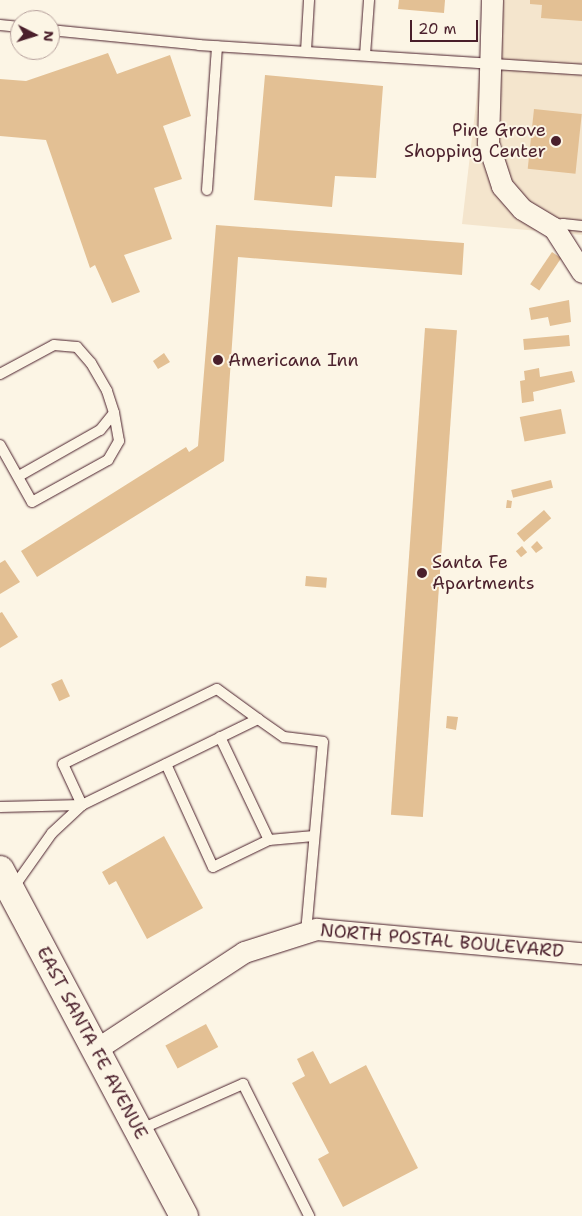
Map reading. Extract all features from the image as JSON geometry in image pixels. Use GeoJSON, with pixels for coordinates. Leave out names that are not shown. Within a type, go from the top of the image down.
{"type":"FeatureCollection","features":[{"type":"Feature","properties":{"kind":"main road","name":"EAST SANTA FE AVENUE"},"geometry":{"type":"LineString","coordinates":[[5,880],[184,1216]]}},
{"type":"Feature","properties":{"kind":"street"},"geometry":{"type":"LineString","coordinates":[[492,0],[488,62],[488,143],[502,186],[522,209],[554,228],[582,272]]}},
{"type":"Feature","properties":{"kind":"street","name":"NORTH POSTAL BOULEVARD"},"geometry":{"type":"LineString","coordinates":[[96,1050],[244,952],[316,929],[582,953]]}},
{"type":"Feature","properties":{"kind":"lane"},"geometry":{"type":"LineString","coordinates":[[306,51],[309,0]]}},
{"type":"Feature","properties":{"kind":"lane"},"geometry":{"type":"LineString","coordinates":[[365,55],[369,0]]}},
{"type":"Feature","properties":{"kind":"lane"},"geometry":{"type":"LineString","coordinates":[[60,31],[217,46],[488,62],[582,70]]}},
{"type":"Feature","properties":{"kind":"lane"},"geometry":{"type":"LineString","coordinates":[[207,190],[217,46]]}},
{"type":"Feature","properties":{"kind":"lane"},"geometry":{"type":"LineString","coordinates":[[554,228],[563,224],[582,226]]}},
{"type":"Feature","properties":{"kind":"lane"},"geometry":{"type":"LineString","coordinates":[[0,374],[54,345],[76,348],[91,363],[107,391],[114,413],[119,441],[108,460],[32,502],[0,445]]}},
{"type":"Feature","properties":{"kind":"lane"},"geometry":{"type":"LineString","coordinates":[[19,476],[100,430],[114,413]]}},
{"type":"Feature","properties":{"kind":"lane"},"geometry":{"type":"LineString","coordinates":[[82,805],[63,764],[217,689],[284,737],[322,742],[306,932]]}},
{"type":"Feature","properties":{"kind":"lane"},"geometry":{"type":"LineString","coordinates":[[5,880],[82,805],[258,719]]}},
{"type":"Feature","properties":{"kind":"lane"},"geometry":{"type":"LineString","coordinates":[[220,737],[269,840]]}},
{"type":"Feature","properties":{"kind":"lane"},"geometry":{"type":"LineString","coordinates":[[166,764],[213,867],[269,840],[314,836]]}},
{"type":"Feature","properties":{"kind":"lane"},"geometry":{"type":"LineString","coordinates":[[0,806],[82,805]]}},
{"type":"Feature","properties":{"kind":"lane"},"geometry":{"type":"LineString","coordinates":[[138,1130],[243,1084],[309,1216]]}},
{"type":"Feature","properties":{"kind":"shaded area"},"geometry":{"type":"Polygon","coordinates":[[[488,0],[582,0],[582,235],[462,224],[488,0]]]}},
{"type":"Feature","properties":{"kind":"building"},"geometry":{"type":"Polygon","coordinates":[[[399,0],[445,0],[444,13],[398,9],[399,0]]]}},
{"type":"Feature","properties":{"kind":"building"},"geometry":{"type":"Polygon","coordinates":[[[530,0],[582,0],[582,21],[541,18],[542,5],[530,4],[530,0]]]}},
{"type":"Feature","properties":{"kind":"building"},"geometry":{"type":"Polygon","coordinates":[[[108,53],[117,74],[170,55],[191,116],[163,126],[182,179],[154,188],[172,239],[124,255],[140,292],[112,303],[95,265],[90,268],[46,140],[0,136],[0,79],[26,81],[108,53]]]}},
{"type":"Feature","properties":{"kind":"building"},"geometry":{"type":"Polygon","coordinates":[[[265,75],[383,86],[376,178],[335,176],[332,207],[254,200],[265,75]]]}},
{"type":"Feature","properties":{"kind":"building","name":"Pine Grove Shopping Center"},"geometry":{"type":"Polygon","coordinates":[[[534,109],[582,114],[575,174],[528,169],[534,109]]]}},
{"type":"Feature","properties":{"kind":"building","name":"Americana Inn"},"geometry":{"type":"Polygon","coordinates":[[[216,225],[464,243],[462,275],[238,257],[224,461],[37,577],[21,551],[186,447],[189,452],[198,446],[216,225]]]}},
{"type":"Feature","properties":{"kind":"building"},"geometry":{"type":"Polygon","coordinates":[[[552,252],[561,258],[539,290],[530,284],[552,252]]]}},
{"type":"Feature","properties":{"kind":"building"},"geometry":{"type":"Polygon","coordinates":[[[569,300],[571,322],[550,326],[548,317],[531,320],[529,308],[569,300]]]}},
{"type":"Feature","properties":{"kind":"building","name":"Santa Fe Apartments"},"geometry":{"type":"Polygon","coordinates":[[[425,328],[457,330],[423,817],[391,815],[425,328]]]}},
{"type":"Feature","properties":{"kind":"building"},"geometry":{"type":"Polygon","coordinates":[[[569,335],[570,346],[524,350],[523,339],[569,335]]]}},
{"type":"Feature","properties":{"kind":"building"},"geometry":{"type":"Polygon","coordinates":[[[164,353],[170,362],[158,369],[153,361],[164,353]]]}},
{"type":"Feature","properties":{"kind":"building"},"geometry":{"type":"Polygon","coordinates":[[[539,368],[540,377],[572,371],[575,382],[533,392],[534,401],[522,403],[520,381],[525,380],[524,371],[539,368]]]}},
{"type":"Feature","properties":{"kind":"building"},"geometry":{"type":"Polygon","coordinates":[[[561,409],[566,434],[525,442],[520,417],[561,409]]]}},
{"type":"Feature","properties":{"kind":"building"},"geometry":{"type":"Polygon","coordinates":[[[551,480],[553,488],[513,498],[511,490],[551,480]]]}},
{"type":"Feature","properties":{"kind":"building"},"geometry":{"type":"Polygon","coordinates":[[[507,500],[512,501],[511,508],[506,508],[507,500]]]}},
{"type":"Feature","properties":{"kind":"building"},"geometry":{"type":"Polygon","coordinates":[[[544,510],[551,518],[524,542],[517,534],[544,510]]]}},
{"type":"Feature","properties":{"kind":"building"},"geometry":{"type":"Polygon","coordinates":[[[537,541],[543,548],[536,553],[531,547],[537,541]]]}},
{"type":"Feature","properties":{"kind":"building"},"geometry":{"type":"Polygon","coordinates":[[[522,546],[527,552],[521,557],[516,551],[522,546]]]}},
{"type":"Feature","properties":{"kind":"building"},"geometry":{"type":"Polygon","coordinates":[[[5,560],[20,582],[0,594],[0,563],[5,560]]]}},
{"type":"Feature","properties":{"kind":"building"},"geometry":{"type":"Polygon","coordinates":[[[306,576],[327,578],[326,588],[305,586],[306,576]]]}},
{"type":"Feature","properties":{"kind":"building"},"geometry":{"type":"Polygon","coordinates":[[[2,612],[18,637],[0,648],[0,613],[2,612]]]}},
{"type":"Feature","properties":{"kind":"building"},"geometry":{"type":"Polygon","coordinates":[[[62,679],[70,696],[59,701],[51,684],[62,679]]]}},
{"type":"Feature","properties":{"kind":"building"},"geometry":{"type":"Polygon","coordinates":[[[447,716],[458,717],[456,730],[446,728],[447,716]]]}},
{"type":"Feature","properties":{"kind":"building"},"geometry":{"type":"Polygon","coordinates":[[[164,836],[203,908],[147,939],[116,881],[109,885],[102,872],[164,836]]]}},
{"type":"Feature","properties":{"kind":"building"},"geometry":{"type":"Polygon","coordinates":[[[206,1024],[218,1047],[178,1069],[165,1046],[206,1024]]]}},
{"type":"Feature","properties":{"kind":"building"},"geometry":{"type":"Polygon","coordinates":[[[313,1051],[330,1084],[366,1065],[418,1168],[343,1207],[318,1159],[329,1153],[292,1083],[305,1076],[297,1059],[313,1051]]]}},
{"type":"Feature","properties":{"kind":"place","name":"Pine Grove Shopping Center"},"geometry":{"type":"Point","coordinates":[556,141]}},
{"type":"Feature","properties":{"kind":"place","name":"Americana Inn"},"geometry":{"type":"Point","coordinates":[218,360]}},
{"type":"Feature","properties":{"kind":"place","name":"Santa Fe Apartments"},"geometry":{"type":"Point","coordinates":[422,573]}}]}
